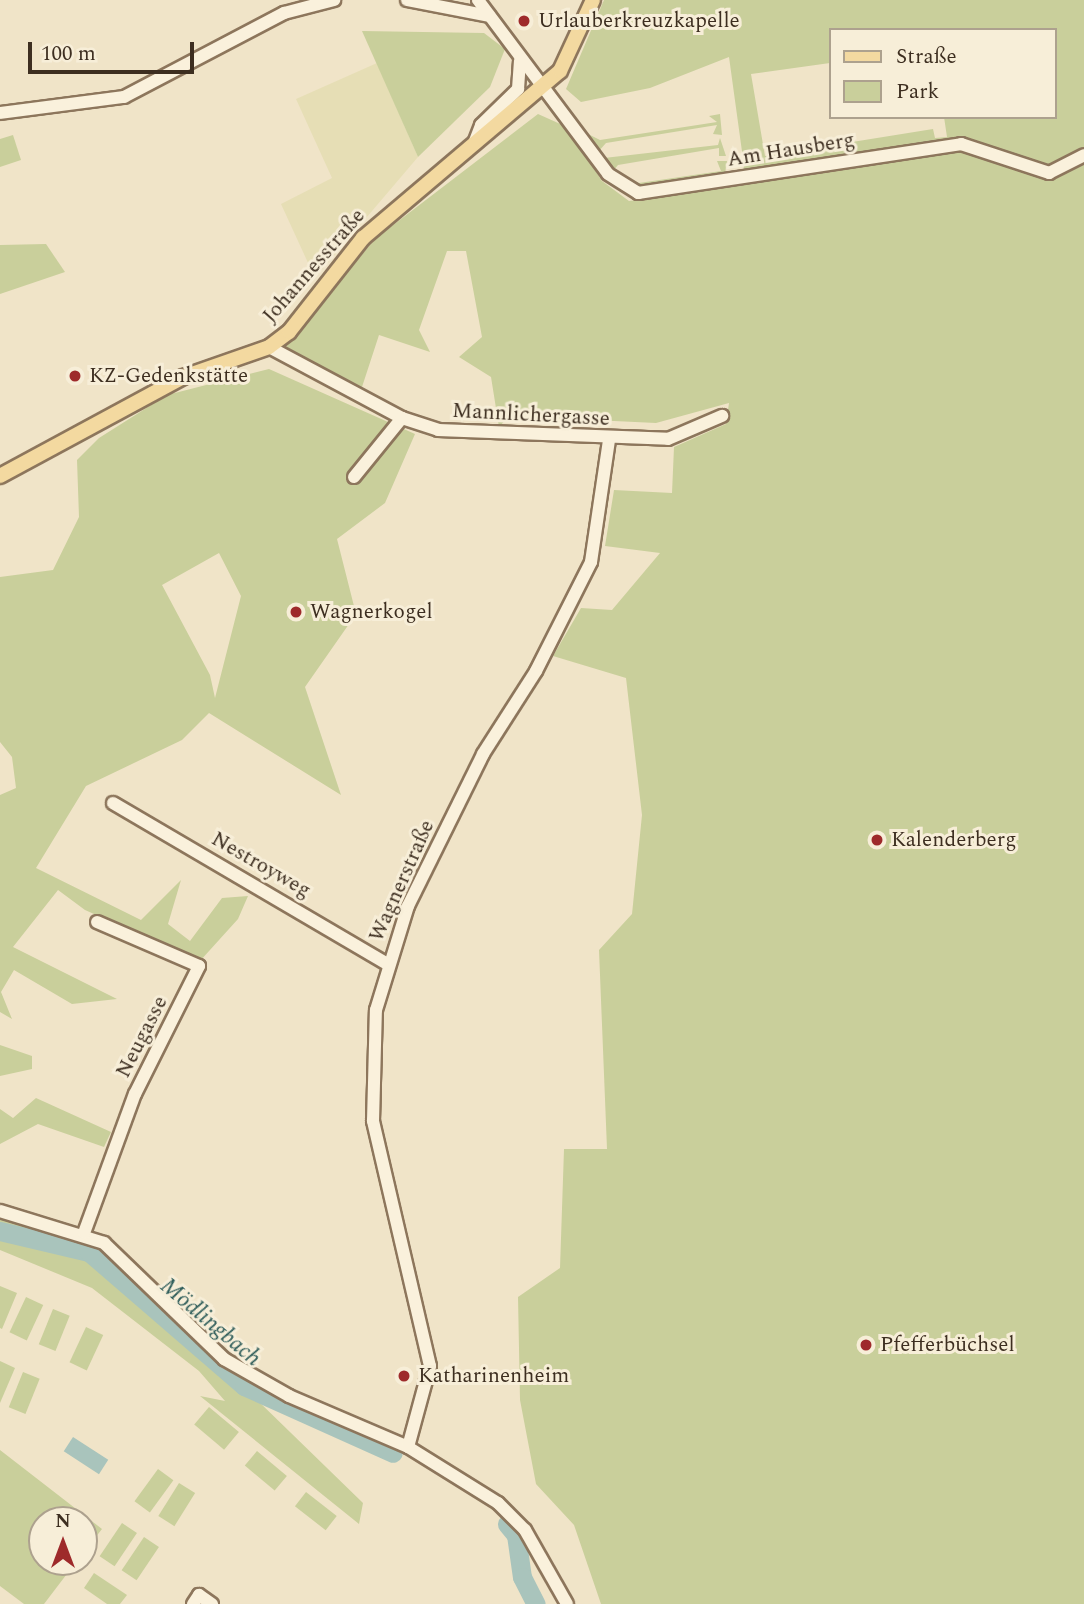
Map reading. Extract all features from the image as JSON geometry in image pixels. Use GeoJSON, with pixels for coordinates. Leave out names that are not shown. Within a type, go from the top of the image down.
{"type":"FeatureCollection","features":[{"type":"Feature","properties":{"kind":"main road","name":"Johannesstraße"},"geometry":{"type":"LineString","coordinates":[[0,476],[183,377],[269,347],[303,317],[363,238],[475,141],[541,90],[572,52],[593,0]]}},
{"type":"Feature","properties":{"kind":"street"},"geometry":{"type":"LineString","coordinates":[[0,113],[124,97],[284,13],[334,0]]}},
{"type":"Feature","properties":{"kind":"street"},"geometry":{"type":"LineString","coordinates":[[407,0],[489,16]]}},
{"type":"Feature","properties":{"kind":"street","name":"Am Hausberg"},"geometry":{"type":"LineString","coordinates":[[478,0],[516,50],[541,90],[608,174],[638,193],[961,144],[1049,173],[1084,155]]}},
{"type":"Feature","properties":{"kind":"street"},"geometry":{"type":"LineString","coordinates":[[475,141],[481,125],[518,89],[516,50]]}},
{"type":"Feature","properties":{"kind":"street","name":"Mannlichergasse"},"geometry":{"type":"LineString","coordinates":[[269,347],[402,418],[467,433],[609,440],[668,439],[722,416]]}},
{"type":"Feature","properties":{"kind":"street"},"geometry":{"type":"LineString","coordinates":[[354,477],[402,418]]}},
{"type":"Feature","properties":{"kind":"street","name":"Wagnerstraße"},"geometry":{"type":"LineString","coordinates":[[408,1447],[430,1366],[373,1121],[371,1050],[387,964],[408,906],[483,754],[536,671],[591,562],[609,440]]}},
{"type":"Feature","properties":{"kind":"street","name":"Nestroyweg"},"geometry":{"type":"LineString","coordinates":[[113,803],[387,964]]}},
{"type":"Feature","properties":{"kind":"street","name":"Neugasse"},"geometry":{"type":"LineString","coordinates":[[85,1233],[135,1094],[200,966],[97,922]]}},
{"type":"Feature","properties":{"kind":"street"},"geometry":{"type":"LineString","coordinates":[[0,1211],[85,1233],[128,1259],[224,1359],[289,1396],[408,1447],[498,1503],[526,1530],[567,1604]]}},
{"type":"Feature","properties":{"kind":"street"},"geometry":{"type":"LineString","coordinates":[[193,1604],[199,1595],[212,1604]]}},
{"type":"Feature","properties":{"kind":"shaded area"},"geometry":{"type":"Polygon","coordinates":[[[377,63],[418,157],[315,278],[281,204],[332,178],[296,99],[377,63]]]}},
{"type":"Feature","properties":{"kind":"green space"},"geometry":{"type":"Polygon","coordinates":[[[604,0],[1084,0],[1084,1604],[601,1604],[574,1525],[536,1484],[520,1400],[518,1297],[560,1268],[564,1149],[607,1149],[599,950],[632,914],[642,815],[626,678],[553,656],[581,608],[612,610],[660,553],[605,546],[614,490],[672,493],[674,447],[726,424],[729,403],[656,423],[509,416],[499,427],[491,377],[459,357],[482,337],[466,251],[447,251],[419,330],[430,352],[379,335],[362,387],[283,349],[375,239],[538,114],[567,127],[602,181],[629,201],[740,185],[744,166],[729,57],[650,88],[581,102],[566,89],[604,0]]]}},
{"type":"Feature","properties":{"kind":"green space"},"geometry":{"type":"Polygon","coordinates":[[[362,31],[484,33],[505,49],[490,87],[418,157],[362,31]]]}},
{"type":"Feature","properties":{"kind":"green space"},"geometry":{"type":"Polygon","coordinates":[[[720,114],[722,135],[713,134],[717,125],[606,143],[598,152],[588,134],[600,140],[717,122],[709,116],[720,114]]]}},
{"type":"Feature","properties":{"kind":"green space"},"geometry":{"type":"Polygon","coordinates":[[[13,135],[21,160],[0,167],[0,139],[13,135]]]}},
{"type":"Feature","properties":{"kind":"green space"},"geometry":{"type":"Polygon","coordinates":[[[720,138],[726,156],[719,156],[719,148],[618,165],[613,171],[604,158],[718,145],[720,138]]]}},
{"type":"Feature","properties":{"kind":"green space"},"geometry":{"type":"Polygon","coordinates":[[[717,161],[727,161],[725,174],[644,186],[630,184],[618,174],[639,183],[721,171],[717,161]]]}},
{"type":"Feature","properties":{"kind":"green space"},"geometry":{"type":"Polygon","coordinates":[[[46,244],[65,272],[0,294],[0,245],[46,244]]]}},
{"type":"Feature","properties":{"kind":"green space"},"geometry":{"type":"Polygon","coordinates":[[[269,369],[415,434],[385,503],[337,539],[356,614],[305,687],[341,795],[209,713],[182,740],[86,786],[36,868],[141,920],[181,880],[168,924],[190,941],[222,898],[248,896],[238,919],[200,961],[85,910],[58,890],[13,947],[117,999],[72,1004],[14,970],[1,992],[12,1019],[0,1012],[0,795],[16,788],[12,757],[0,742],[0,577],[53,570],[79,517],[77,460],[99,438],[167,395],[269,369]],[[219,553],[162,585],[210,675],[215,698],[241,596],[219,553]]]}},
{"type":"Feature","properties":{"kind":"green space"},"geometry":{"type":"Polygon","coordinates":[[[0,1045],[32,1056],[32,1069],[0,1076],[0,1045]]]}},
{"type":"Feature","properties":{"kind":"green space"},"geometry":{"type":"Polygon","coordinates":[[[36,1098],[111,1132],[104,1147],[38,1124],[0,1144],[0,1109],[13,1118],[36,1098]]]}},
{"type":"Feature","properties":{"kind":"green space"},"geometry":{"type":"Polygon","coordinates":[[[0,1219],[104,1251],[363,1503],[359,1524],[200,1396],[225,1401],[199,1371],[92,1288],[0,1250],[0,1219]]]}},
{"type":"Feature","properties":{"kind":"green space"},"geometry":{"type":"Polygon","coordinates":[[[0,1286],[17,1293],[2,1329],[0,1328],[0,1286]]]}},
{"type":"Feature","properties":{"kind":"green space"},"geometry":{"type":"Polygon","coordinates":[[[26,1297],[43,1305],[27,1340],[10,1332],[26,1297]]]}},
{"type":"Feature","properties":{"kind":"green space"},"geometry":{"type":"Polygon","coordinates":[[[53,1309],[70,1316],[55,1351],[39,1344],[53,1309]]]}},
{"type":"Feature","properties":{"kind":"green space"},"geometry":{"type":"Polygon","coordinates":[[[86,1327],[103,1335],[87,1370],[70,1362],[86,1327]]]}},
{"type":"Feature","properties":{"kind":"green space"},"geometry":{"type":"Polygon","coordinates":[[[0,1361],[15,1368],[0,1403],[0,1361]]]}},
{"type":"Feature","properties":{"kind":"green space"},"geometry":{"type":"Polygon","coordinates":[[[23,1372],[40,1379],[25,1414],[9,1407],[23,1372]]]}},
{"type":"Feature","properties":{"kind":"green space"},"geometry":{"type":"Polygon","coordinates":[[[209,1407],[239,1432],[224,1450],[194,1425],[209,1407]]]}},
{"type":"Feature","properties":{"kind":"green space"},"geometry":{"type":"Polygon","coordinates":[[[0,1450],[72,1506],[28,1506],[28,1576],[65,1576],[44,1604],[24,1604],[0,1586],[0,1450]]]}},
{"type":"Feature","properties":{"kind":"green space"},"geometry":{"type":"Polygon","coordinates":[[[257,1451],[287,1476],[275,1491],[245,1466],[257,1451]]]}},
{"type":"Feature","properties":{"kind":"green space"},"geometry":{"type":"Polygon","coordinates":[[[158,1469],[173,1480],[150,1513],[134,1501],[158,1469]]]}},
{"type":"Feature","properties":{"kind":"green space"},"geometry":{"type":"Polygon","coordinates":[[[179,1483],[195,1493],[174,1526],[158,1516],[179,1483]]]}},
{"type":"Feature","properties":{"kind":"green space"},"geometry":{"type":"Polygon","coordinates":[[[306,1492],[337,1516],[326,1530],[295,1506],[306,1492]]]}},
{"type":"Feature","properties":{"kind":"green space"},"geometry":{"type":"Polygon","coordinates":[[[122,1523],[137,1533],[115,1566],[100,1556],[122,1523]]]}},
{"type":"Feature","properties":{"kind":"green space"},"geometry":{"type":"Polygon","coordinates":[[[144,1537],[159,1547],[137,1580],[122,1570],[144,1537]]]}},
{"type":"Feature","properties":{"kind":"green space"},"geometry":{"type":"Polygon","coordinates":[[[92,1576],[98,1576],[127,1595],[120,1604],[107,1604],[84,1588],[92,1576]]]}},
{"type":"Feature","properties":{"kind":"water"},"geometry":{"type":"Polygon","coordinates":[[[73,1437],[108,1460],[99,1474],[64,1451],[73,1437]]]}},
{"type":"Feature","properties":{"kind":"waterway","name":"Mödlingbach"},"geometry":{"type":"LineString","coordinates":[[0,1231],[89,1252],[244,1386],[393,1453]]}},
{"type":"Feature","properties":{"kind":"waterway","name":"Mödlingbach"},"geometry":{"type":"LineString","coordinates":[[507,1524],[516,1535],[522,1577],[536,1604]]}},
{"type":"Feature","properties":{"kind":"place","name":"Urlauberkreuzkapelle"},"geometry":{"type":"Point","coordinates":[524,21]}},
{"type":"Feature","properties":{"kind":"place","name":"KZ-Gedenkstätte"},"geometry":{"type":"Point","coordinates":[75,376]}},
{"type":"Feature","properties":{"kind":"place","name":"Wagnerkogel"},"geometry":{"type":"Point","coordinates":[296,612]}},
{"type":"Feature","properties":{"kind":"place","name":"Kalenderberg"},"geometry":{"type":"Point","coordinates":[877,840]}},
{"type":"Feature","properties":{"kind":"place","name":"Pfefferbüchsel"},"geometry":{"type":"Point","coordinates":[866,1345]}},
{"type":"Feature","properties":{"kind":"place","name":"Katharinenheim"},"geometry":{"type":"Point","coordinates":[404,1376]}}]}
